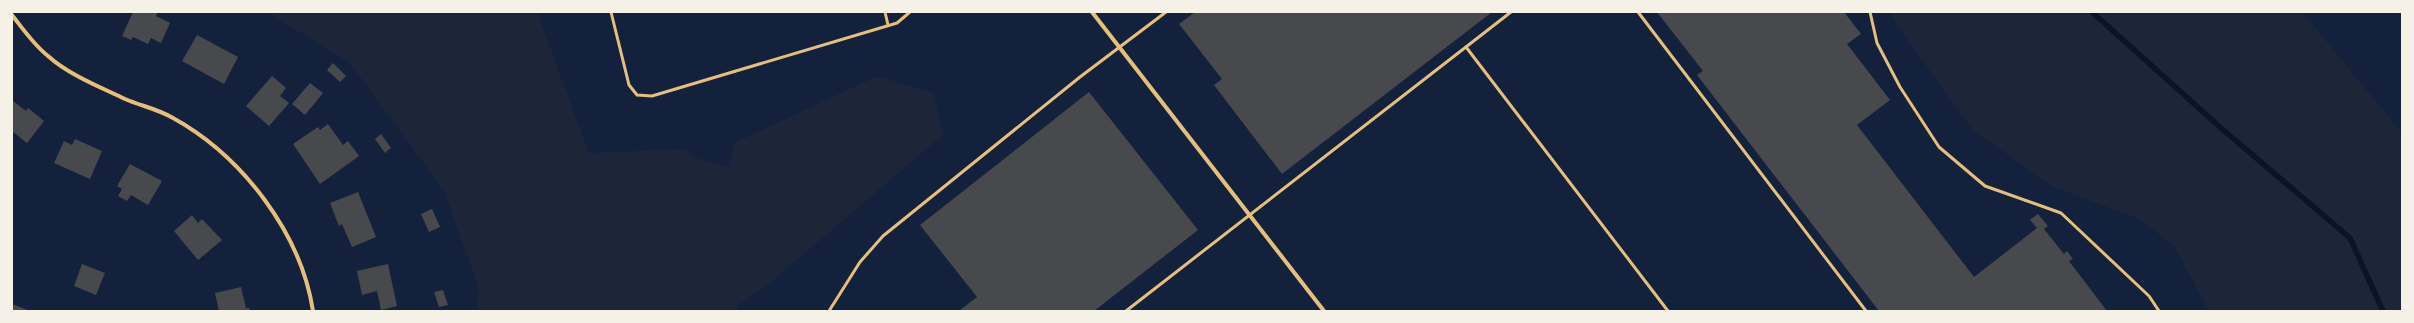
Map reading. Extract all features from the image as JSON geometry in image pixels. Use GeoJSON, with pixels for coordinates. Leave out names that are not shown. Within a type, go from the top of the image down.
{"type":"FeatureCollection","features":[{"type":"Feature","properties":{"kind":"street"},"geometry":{"type":"LineString","coordinates":[[1092,12],[1324,311]]}},
{"type":"Feature","properties":{"kind":"street"},"geometry":{"type":"LineString","coordinates":[[12,15],[48,57],[126,99],[173,117],[209,143],[237,167],[266,203],[296,252],[310,292],[313,311]]}},
{"type":"Feature","properties":{"kind":"lane"},"geometry":{"type":"LineString","coordinates":[[611,12],[629,85],[637,95],[652,96],[897,23],[910,12]]}},
{"type":"Feature","properties":{"kind":"lane"},"geometry":{"type":"LineString","coordinates":[[885,12],[888,25]]}},
{"type":"Feature","properties":{"kind":"lane"},"geometry":{"type":"LineString","coordinates":[[829,311],[860,262],[883,236],[1166,12]]}},
{"type":"Feature","properties":{"kind":"lane"},"geometry":{"type":"LineString","coordinates":[[1126,311],[1511,12]]}},
{"type":"Feature","properties":{"kind":"lane"},"geometry":{"type":"LineString","coordinates":[[1638,12],[1866,311]]}},
{"type":"Feature","properties":{"kind":"lane"},"geometry":{"type":"LineString","coordinates":[[1870,12],[1877,43],[1900,87],[1939,147],[1985,186],[2061,213],[2149,296],[2159,311]]}},
{"type":"Feature","properties":{"kind":"lane"},"geometry":{"type":"LineString","coordinates":[[1466,47],[1668,311]]}},
{"type":"Feature","properties":{"kind":"shaded area"},"geometry":{"type":"Polygon","coordinates":[[[267,12],[537,12],[589,153],[685,149],[696,158],[729,168],[734,143],[877,76],[934,93],[943,135],[772,281],[736,307],[738,311],[477,311],[478,286],[444,191],[350,63],[267,12]]]}},
{"type":"Feature","properties":{"kind":"shaded area"},"geometry":{"type":"Polygon","coordinates":[[[1891,12],[2306,12],[2304,14],[2402,133],[2402,311],[2209,311],[2174,246],[2139,219],[2051,186],[1972,129],[1893,20],[1891,12]]]}},
{"type":"Feature","properties":{"kind":"building"},"geometry":{"type":"Polygon","coordinates":[[[133,12],[158,12],[156,16],[170,23],[161,43],[151,38],[148,44],[133,37],[131,40],[122,36],[133,12]]]}},
{"type":"Feature","properties":{"kind":"building"},"geometry":{"type":"Polygon","coordinates":[[[1195,12],[1492,12],[1282,174],[1214,85],[1222,79],[1179,24],[1195,12]]]}},
{"type":"Feature","properties":{"kind":"building"},"geometry":{"type":"Polygon","coordinates":[[[1657,12],[1844,12],[1861,34],[1847,44],[1890,100],[1857,125],[1974,277],[2037,228],[2030,220],[2038,214],[2048,226],[2044,229],[2064,254],[2067,251],[2073,259],[2069,261],[2107,311],[1879,311],[1697,75],[1703,71],[1657,12]]]}},
{"type":"Feature","properties":{"kind":"building"},"geometry":{"type":"Polygon","coordinates":[[[197,35],[238,57],[224,84],[182,61],[197,35]]]}},
{"type":"Feature","properties":{"kind":"building"},"geometry":{"type":"Polygon","coordinates":[[[333,63],[346,76],[340,82],[327,70],[333,63]]]}},
{"type":"Feature","properties":{"kind":"building"},"geometry":{"type":"Polygon","coordinates":[[[272,76],[286,88],[280,96],[289,103],[269,126],[246,106],[272,76]]]}},
{"type":"Feature","properties":{"kind":"building"},"geometry":{"type":"Polygon","coordinates":[[[310,83],[323,93],[305,115],[292,104],[310,83]]]}},
{"type":"Feature","properties":{"kind":"building"},"geometry":{"type":"Polygon","coordinates":[[[1089,92],[1198,230],[1094,311],[959,311],[977,297],[920,225],[1089,92]]]}},
{"type":"Feature","properties":{"kind":"building"},"geometry":{"type":"Polygon","coordinates":[[[13,101],[26,111],[28,108],[44,121],[27,143],[12,131],[13,101]]]}},
{"type":"Feature","properties":{"kind":"building"},"geometry":{"type":"Polygon","coordinates":[[[328,124],[343,145],[348,141],[359,156],[320,184],[293,144],[318,127],[320,130],[328,124]]]}},
{"type":"Feature","properties":{"kind":"building"},"geometry":{"type":"Polygon","coordinates":[[[381,134],[391,148],[385,153],[375,139],[381,134]]]}},
{"type":"Feature","properties":{"kind":"building"},"geometry":{"type":"Polygon","coordinates":[[[75,139],[102,151],[90,179],[54,163],[64,141],[72,145],[75,139]]]}},
{"type":"Feature","properties":{"kind":"building"},"geometry":{"type":"Polygon","coordinates":[[[130,164],[162,181],[148,205],[131,195],[127,201],[118,196],[122,189],[117,186],[130,164]]]}},
{"type":"Feature","properties":{"kind":"building"},"geometry":{"type":"Polygon","coordinates":[[[358,192],[376,237],[352,247],[342,224],[339,226],[330,203],[358,192]]]}},
{"type":"Feature","properties":{"kind":"building"},"geometry":{"type":"Polygon","coordinates":[[[432,209],[440,227],[429,232],[421,214],[432,209]]]}},
{"type":"Feature","properties":{"kind":"building"},"geometry":{"type":"Polygon","coordinates":[[[192,215],[198,223],[202,219],[222,240],[198,260],[174,231],[192,215]]]}},
{"type":"Feature","properties":{"kind":"building"},"geometry":{"type":"Polygon","coordinates":[[[82,264],[105,273],[96,295],[74,286],[82,264]]]}},
{"type":"Feature","properties":{"kind":"building"},"geometry":{"type":"Polygon","coordinates":[[[388,264],[397,306],[381,310],[377,291],[362,295],[357,271],[388,264]]]}},
{"type":"Feature","properties":{"kind":"building"},"geometry":{"type":"Polygon","coordinates":[[[241,287],[246,308],[249,308],[250,311],[219,311],[215,293],[241,287]]]}},
{"type":"Feature","properties":{"kind":"building"},"geometry":{"type":"Polygon","coordinates":[[[443,290],[448,305],[439,307],[434,292],[443,290]]]}},
{"type":"Feature","properties":{"kind":"building"},"geometry":{"type":"Polygon","coordinates":[[[12,304],[30,311],[12,311],[12,304]]]}},
{"type":"Feature","properties":{"kind":"waterway"},"geometry":{"type":"LineString","coordinates":[[2092,12],[2221,128],[2350,238],[2383,311]]}}]}
